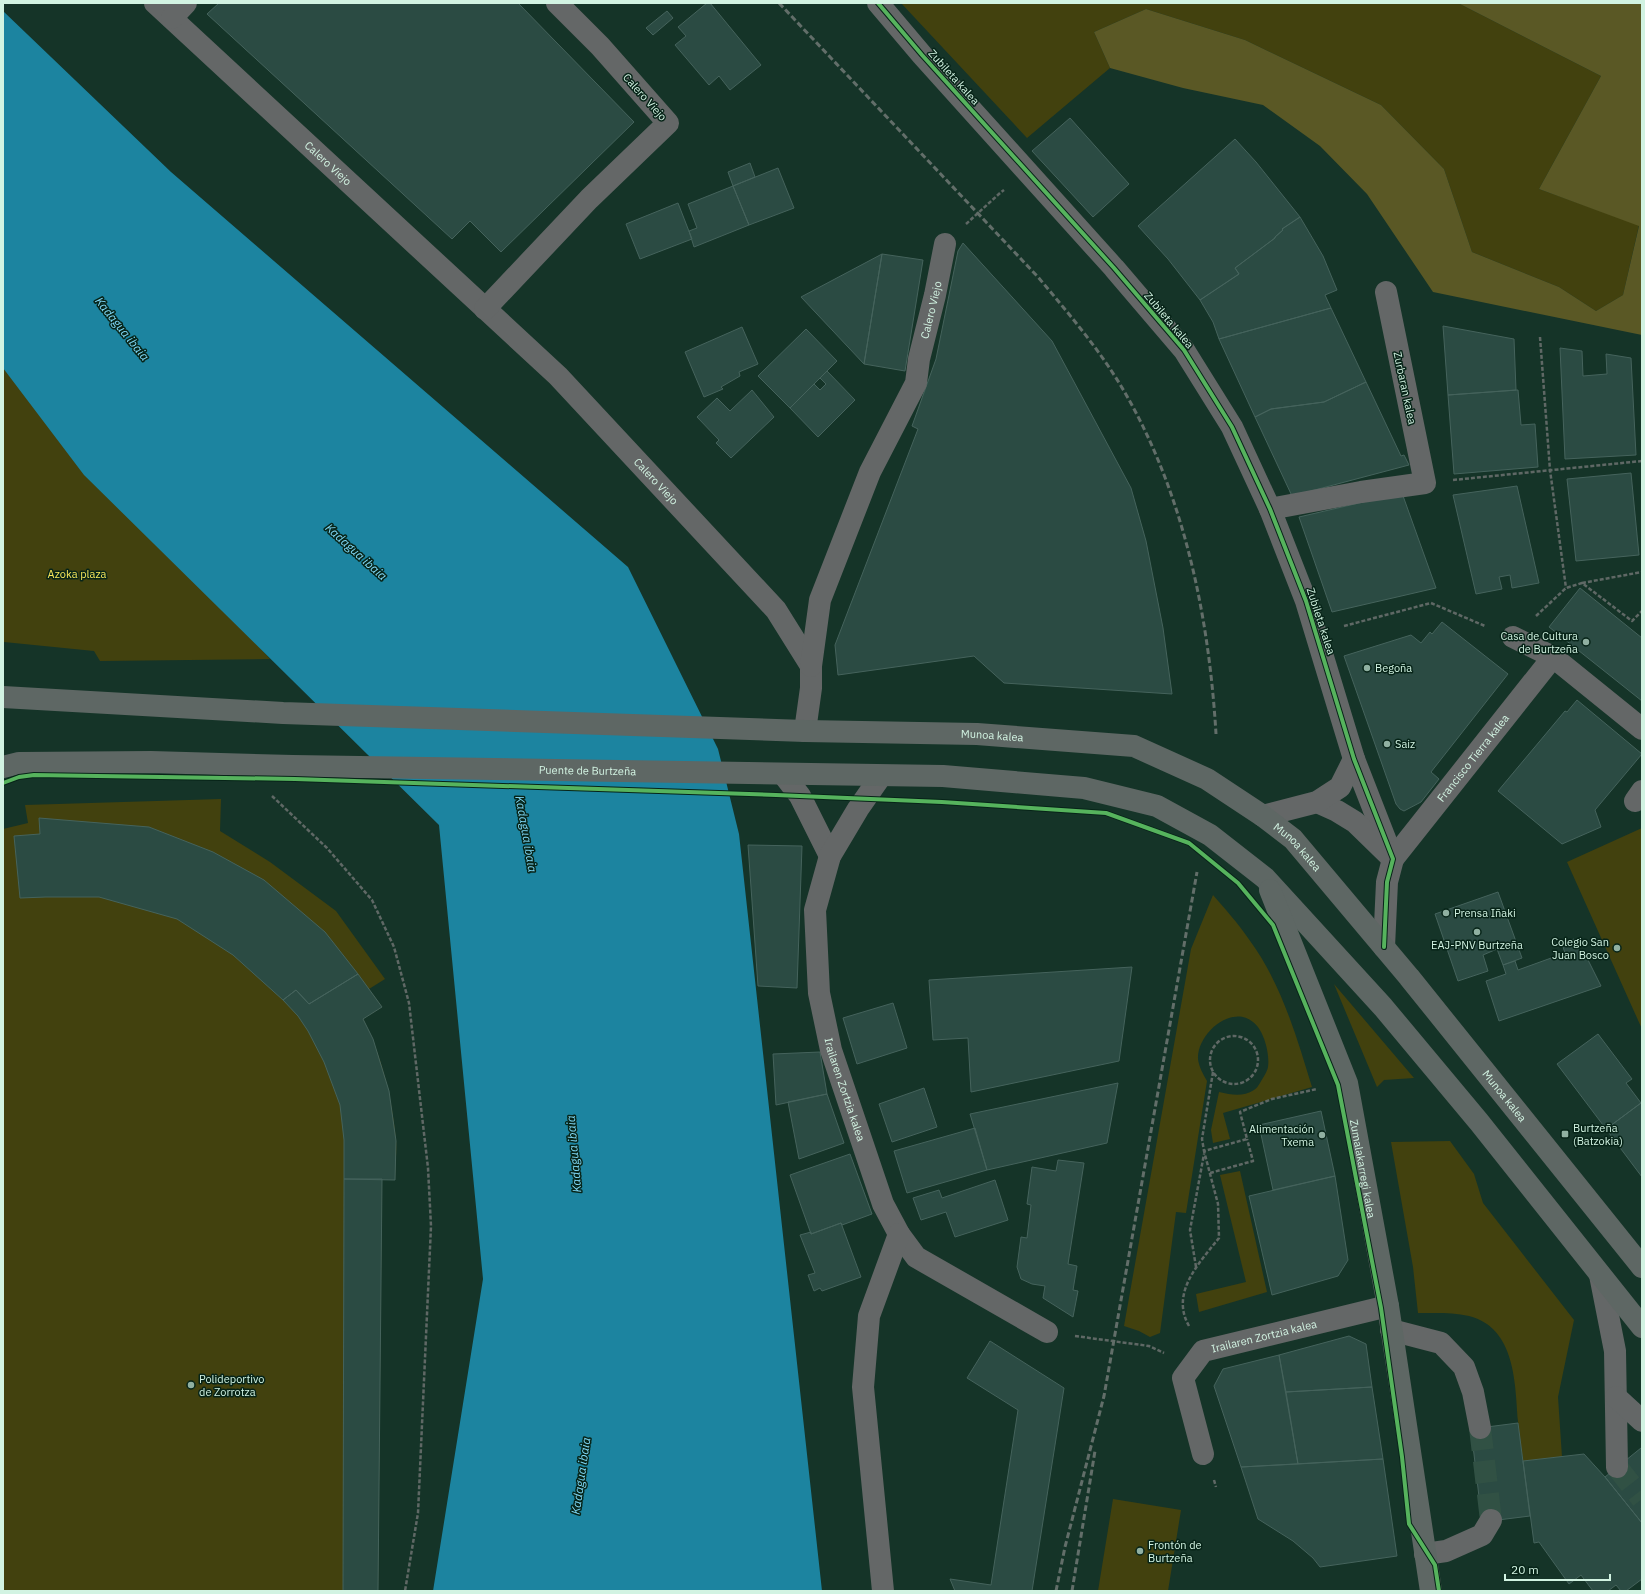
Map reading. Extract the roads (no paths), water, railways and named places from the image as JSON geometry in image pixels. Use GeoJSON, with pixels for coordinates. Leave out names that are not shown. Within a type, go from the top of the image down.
{"type":"FeatureCollection","features":[{"type":"Feature","properties":{"kind":"main road","name":"Munoa kalea"},"geometry":{"type":"LineString","coordinates":[[3,697],[283,713],[805,731],[977,734],[1134,746],[1207,779],[1263,816],[1293,839],[1384,947],[1509,1100],[1642,1268]]}},
{"type":"Feature","properties":{"kind":"main road","name":"Puente de Burtzeña"},"geometry":{"type":"LineString","coordinates":[[3,766],[18,763],[144,762],[881,776]]}},
{"type":"Feature","properties":{"kind":"main road"},"geometry":{"type":"LineString","coordinates":[[881,776],[943,776],[1084,788],[1157,806],[1210,835],[1265,878],[1383,1007],[1479,1122],[1642,1327]]}},
{"type":"Feature","properties":{"kind":"main road","name":"Zumalakarregi kalea"},"geometry":{"type":"LineString","coordinates":[[1265,878],[1348,1083],[1388,1306],[1431,1591]]}},
{"type":"Feature","properties":{"kind":"street","name":"Calero Viejo"},"geometry":{"type":"LineString","coordinates":[[155,3],[179,10],[485,309],[558,376],[776,610],[811,666]]}},
{"type":"Feature","properties":{"kind":"street","name":"Calero Viejo"},"geometry":{"type":"LineString","coordinates":[[485,309],[589,199],[668,123],[600,46],[557,3]]}},
{"type":"Feature","properties":{"kind":"street","name":"Zubileta kalea"},"geometry":{"type":"LineString","coordinates":[[878,3],[922,55],[1114,268],[1184,350],[1232,427],[1270,509],[1306,601],[1354,759],[1393,859]]}},
{"type":"Feature","properties":{"kind":"street","name":"Calero Viejo"},"geometry":{"type":"LineString","coordinates":[[805,731],[811,688],[811,666],[820,600],[870,472],[916,383],[919,359],[935,295],[944,244]]}},
{"type":"Feature","properties":{"kind":"street","name":"Zurbaran kalea"},"geometry":{"type":"LineString","coordinates":[[1270,509],[1425,482],[1386,292]]}},
{"type":"Feature","properties":{"kind":"street"},"geometry":{"type":"LineString","coordinates":[[1513,637],[1553,657],[1642,729]]}},
{"type":"Feature","properties":{"kind":"street","name":"Francisco Tierra kalea"},"geometry":{"type":"LineString","coordinates":[[1393,859],[1553,657]]}},
{"type":"Feature","properties":{"kind":"street"},"geometry":{"type":"LineString","coordinates":[[1263,816],[1318,802],[1340,787],[1354,759]]}},
{"type":"Feature","properties":{"kind":"street"},"geometry":{"type":"LineString","coordinates":[[783,774],[800,796],[830,856]]}},
{"type":"Feature","properties":{"kind":"street","name":"Irailaren Zortzia kalea"},"geometry":{"type":"LineString","coordinates":[[881,776],[858,809],[830,856],[815,910],[819,993],[831,1050],[883,1204],[899,1234],[916,1257],[1047,1332]]}},
{"type":"Feature","properties":{"kind":"street"},"geometry":{"type":"LineString","coordinates":[[1318,802],[1355,822],[1393,859],[1387,882],[1384,947]]}},
{"type":"Feature","properties":{"kind":"street"},"geometry":{"type":"LineString","coordinates":[[883,1591],[863,1387],[869,1316],[899,1234]]}},
{"type":"Feature","properties":{"kind":"street"},"geometry":{"type":"LineString","coordinates":[[1600,1275],[1615,1351],[1617,1467]]}},
{"type":"Feature","properties":{"kind":"street","name":"Irailaren Zortzia kalea"},"geometry":{"type":"LineString","coordinates":[[1204,1454],[1183,1378],[1203,1350],[1388,1306]]}},
{"type":"Feature","properties":{"kind":"street"},"geometry":{"type":"LineString","coordinates":[[1391,1330],[1441,1343],[1464,1367],[1473,1392],[1480,1428]]}},
{"type":"Feature","properties":{"kind":"street"},"geometry":{"type":"LineString","coordinates":[[1616,1397],[1642,1421]]}},
{"type":"Feature","properties":{"kind":"street"},"geometry":{"type":"LineString","coordinates":[[1425,1554],[1446,1551],[1482,1535],[1491,1520]]}},
{"type":"Feature","properties":{"kind":"water","name":"Kadagua ibaia"},"geometry":{"type":"Polygon","coordinates":[[[3,11],[171,172],[628,567],[718,749],[739,834],[822,1591],[433,1591],[483,1279],[439,825],[84,475],[3,368],[3,11]]]}},
{"type":"Feature","properties":{"kind":"tunnel"},"geometry":{"type":"LineString","coordinates":[[1480,1428],[1491,1520]]}},
{"type":"Feature","properties":{"kind":"tunnel"},"geometry":{"type":"LineString","coordinates":[[1617,1467],[1642,1499]]}},
{"type":"Feature","properties":{"kind":"railway"},"geometry":{"type":"LineString","coordinates":[[779,3],[1038,277],[1073,319],[1115,376],[1124,391],[1145,430],[1163,471],[1178,514],[1190,557],[1200,601],[1207,645],[1216,734]]}},
{"type":"Feature","properties":{"kind":"railway"},"geometry":{"type":"LineString","coordinates":[[1056,1591],[1065,1547],[1104,1396],[1197,872]]}},
{"type":"Feature","properties":{"kind":"railway"},"geometry":{"type":"LineString","coordinates":[[1072,1591],[1095,1451]]}},
{"type":"Feature","properties":{"kind":"place","name":"Casa de Cultura de Burtzeña"},"geometry":{"type":"Point","coordinates":[1586,642]}},
{"type":"Feature","properties":{"kind":"place","name":"Begoña"},"geometry":{"type":"Point","coordinates":[1367,668]}},
{"type":"Feature","properties":{"kind":"place","name":"Saiz"},"geometry":{"type":"Point","coordinates":[1387,744]}},
{"type":"Feature","properties":{"kind":"place","name":"Prensa Iñaki"},"geometry":{"type":"Point","coordinates":[1446,913]}},
{"type":"Feature","properties":{"kind":"place","name":"EAJ-PNV Burtzeña"},"geometry":{"type":"Point","coordinates":[1477,932]}},
{"type":"Feature","properties":{"kind":"place","name":"Colegio San Juan Bosco"},"geometry":{"type":"Point","coordinates":[1617,948]}},
{"type":"Feature","properties":{"kind":"place","name":"Burtzeña (Batzokia)"},"geometry":{"type":"Point","coordinates":[1565,1134]}},
{"type":"Feature","properties":{"kind":"place","name":"Alimentación Txema"},"geometry":{"type":"Point","coordinates":[1322,1135]}},
{"type":"Feature","properties":{"kind":"place","name":"Polideportivo de Zorrotza"},"geometry":{"type":"Point","coordinates":[191,1385]}},
{"type":"Feature","properties":{"kind":"place","name":"Frontón de Burtzeña"},"geometry":{"type":"Point","coordinates":[1140,1551]}},
{"type":"Feature","properties":{"kind":"park label","name":"Azoka plaza"},"geometry":{"type":"Point","coordinates":[77,574]}}]}
